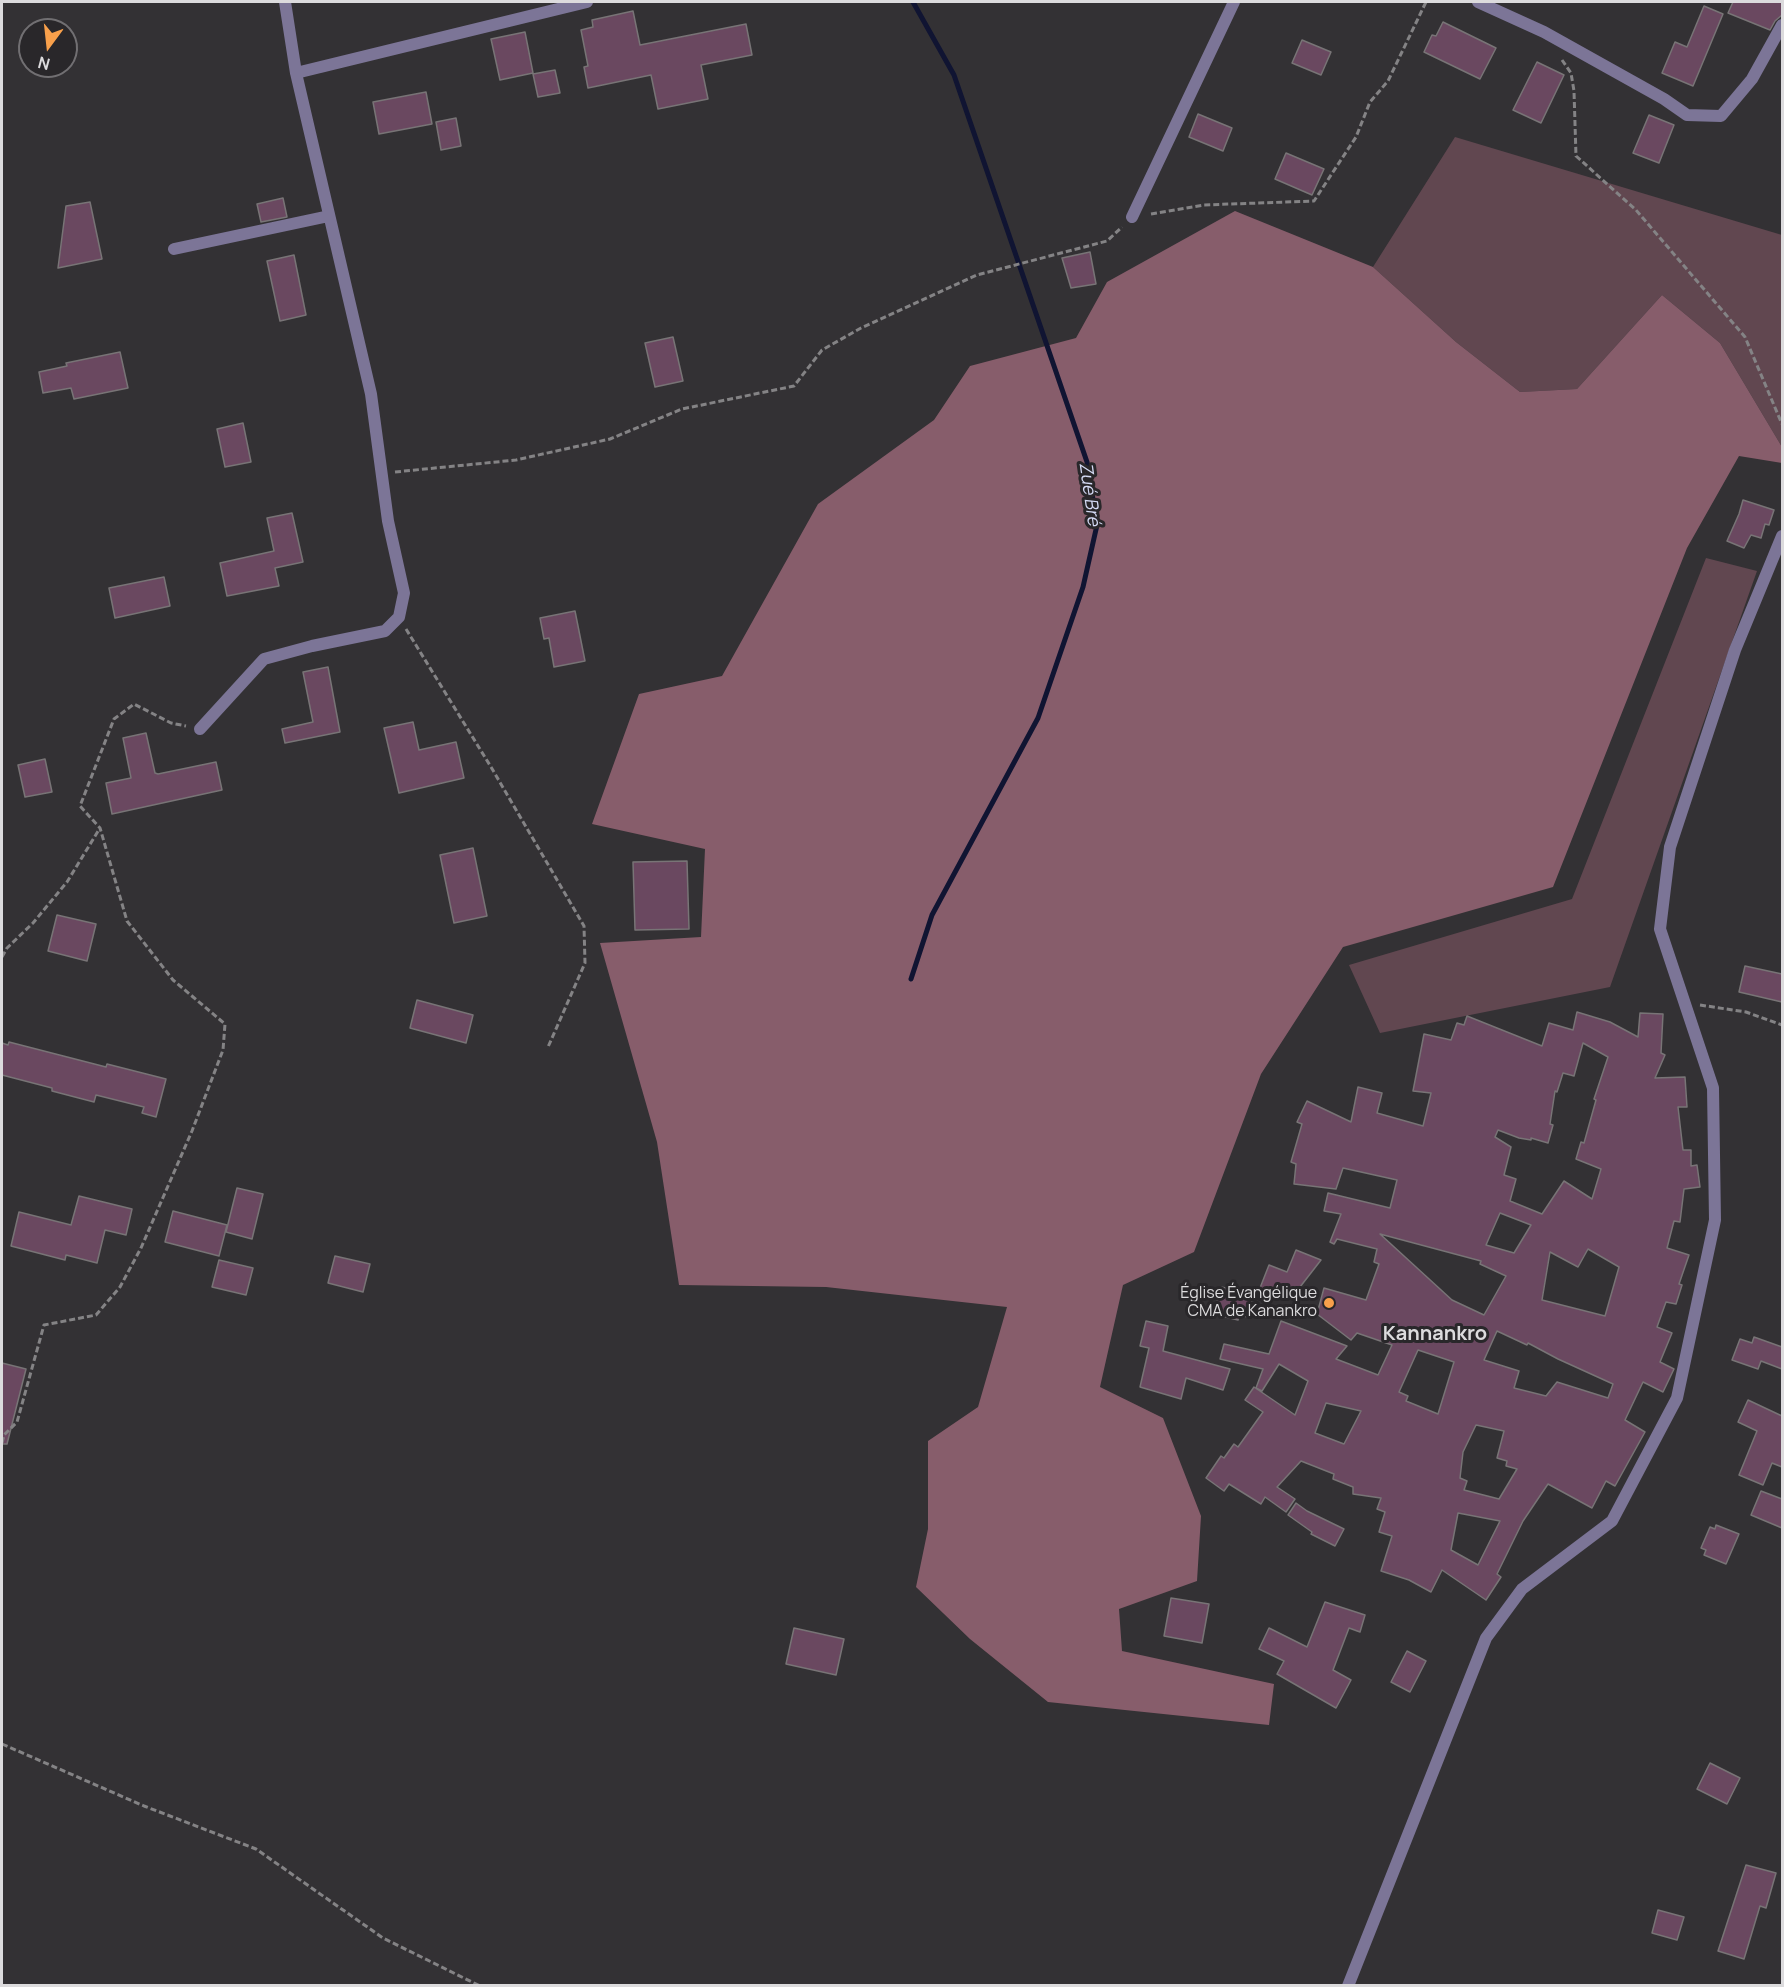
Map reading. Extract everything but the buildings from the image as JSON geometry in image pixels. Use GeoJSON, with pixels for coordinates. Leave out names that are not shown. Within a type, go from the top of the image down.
{"type":"FeatureCollection","features":[{"type":"Feature","properties":{"kind":"street"},"geometry":{"type":"LineString","coordinates":[[200,729],[264,659],[312,646],[385,631],[399,617],[404,593],[388,521],[371,394],[296,73],[285,2]]}},
{"type":"Feature","properties":{"kind":"street"},"geometry":{"type":"LineString","coordinates":[[296,73],[587,2]]}},
{"type":"Feature","properties":{"kind":"street"},"geometry":{"type":"LineString","coordinates":[[1132,217],[1234,2]]}},
{"type":"Feature","properties":{"kind":"street"},"geometry":{"type":"LineString","coordinates":[[1478,2],[1544,32],[1664,99],[1687,115],[1721,116],[1752,79],[1782,25]]}},
{"type":"Feature","properties":{"kind":"street"},"geometry":{"type":"LineString","coordinates":[[174,249],[328,216]]}},
{"type":"Feature","properties":{"kind":"street"},"geometry":{"type":"LineString","coordinates":[[1348,1986],[1486,1638],[1522,1589],[1612,1521],[1677,1398],[1715,1220],[1713,1088],[1660,929],[1670,847],[1735,650],[1782,536]]}},
{"type":"Feature","properties":{"kind":"path"},"geometry":{"type":"LineString","coordinates":[[382,474],[516,460],[610,439],[682,409],[794,386],[822,350],[861,328],[976,275],[1107,242],[1132,217],[1204,205],[1314,201],[1356,137],[1370,102],[1388,81],[1426,2]]}},
{"type":"Feature","properties":{"kind":"path"},"geometry":{"type":"LineString","coordinates":[[1560,57],[1570,74],[1574,91],[1575,156],[1636,210],[1745,337],[1782,424]]}},
{"type":"Feature","properties":{"kind":"path"},"geometry":{"type":"LineString","coordinates":[[399,617],[491,767],[584,926],[585,963],[548,1047]]}},
{"type":"Feature","properties":{"kind":"path"},"geometry":{"type":"LineString","coordinates":[[2,1443],[4,1435],[17,1422],[44,1325],[96,1315],[120,1287],[141,1248],[192,1131],[223,1050],[225,1024],[173,980],[127,921],[100,828],[80,806],[114,719],[134,704],[171,723],[200,729]]}},
{"type":"Feature","properties":{"kind":"path"},"geometry":{"type":"LineString","coordinates":[[2,957],[7,948],[33,923],[67,882],[100,828]]}},
{"type":"Feature","properties":{"kind":"path"},"geometry":{"type":"LineString","coordinates":[[1686,1003],[1746,1012],[1782,1025]]}},
{"type":"Feature","properties":{"kind":"path"},"geometry":{"type":"LineString","coordinates":[[2,1744],[144,1806],[256,1849],[383,1938],[480,1986]]}},
{"type":"Feature","properties":{"kind":"shaded area"},"geometry":{"type":"Polygon","coordinates":[[[1455,137],[1782,235],[1782,447],[1720,343],[1662,295],[1577,389],[1520,392],[1456,342],[1373,267],[1455,137]]]}},
{"type":"Feature","properties":{"kind":"shaded area"},"geometry":{"type":"Polygon","coordinates":[[[1235,211],[1373,267],[1456,342],[1520,392],[1577,389],[1662,295],[1720,343],[1782,447],[1782,463],[1739,456],[1687,548],[1553,887],[1343,947],[1261,1074],[1194,1252],[1123,1285],[1100,1387],[1163,1418],[1201,1516],[1197,1581],[1119,1609],[1122,1651],[1274,1684],[1269,1725],[1048,1702],[970,1639],[916,1587],[928,1529],[928,1441],[978,1407],[1007,1307],[826,1287],[679,1285],[657,1142],[600,943],[701,937],[705,849],[592,824],[639,694],[722,676],[818,504],[934,420],[970,366],[1076,338],[1107,282],[1235,211]]]}},
{"type":"Feature","properties":{"kind":"shaded area"},"geometry":{"type":"Polygon","coordinates":[[[1706,558],[1757,571],[1610,987],[1380,1033],[1349,965],[1572,899],[1706,558]]]}},
{"type":"Feature","properties":{"kind":"waterway","name":"Zué Bré"},"geometry":{"type":"LineString","coordinates":[[911,979],[932,915],[1038,718],[1083,587],[1097,525],[1087,462],[954,75],[913,2]]}},
{"type":"Feature","properties":{"kind":"place","name":"Église Évangélique CMA de Kanankro"},"geometry":{"type":"Point","coordinates":[1329,1303]}},
{"type":"Feature","properties":{"kind":"district","name":"Kannankro"},"geometry":{"type":"Point","coordinates":[1435,1334]}}]}
